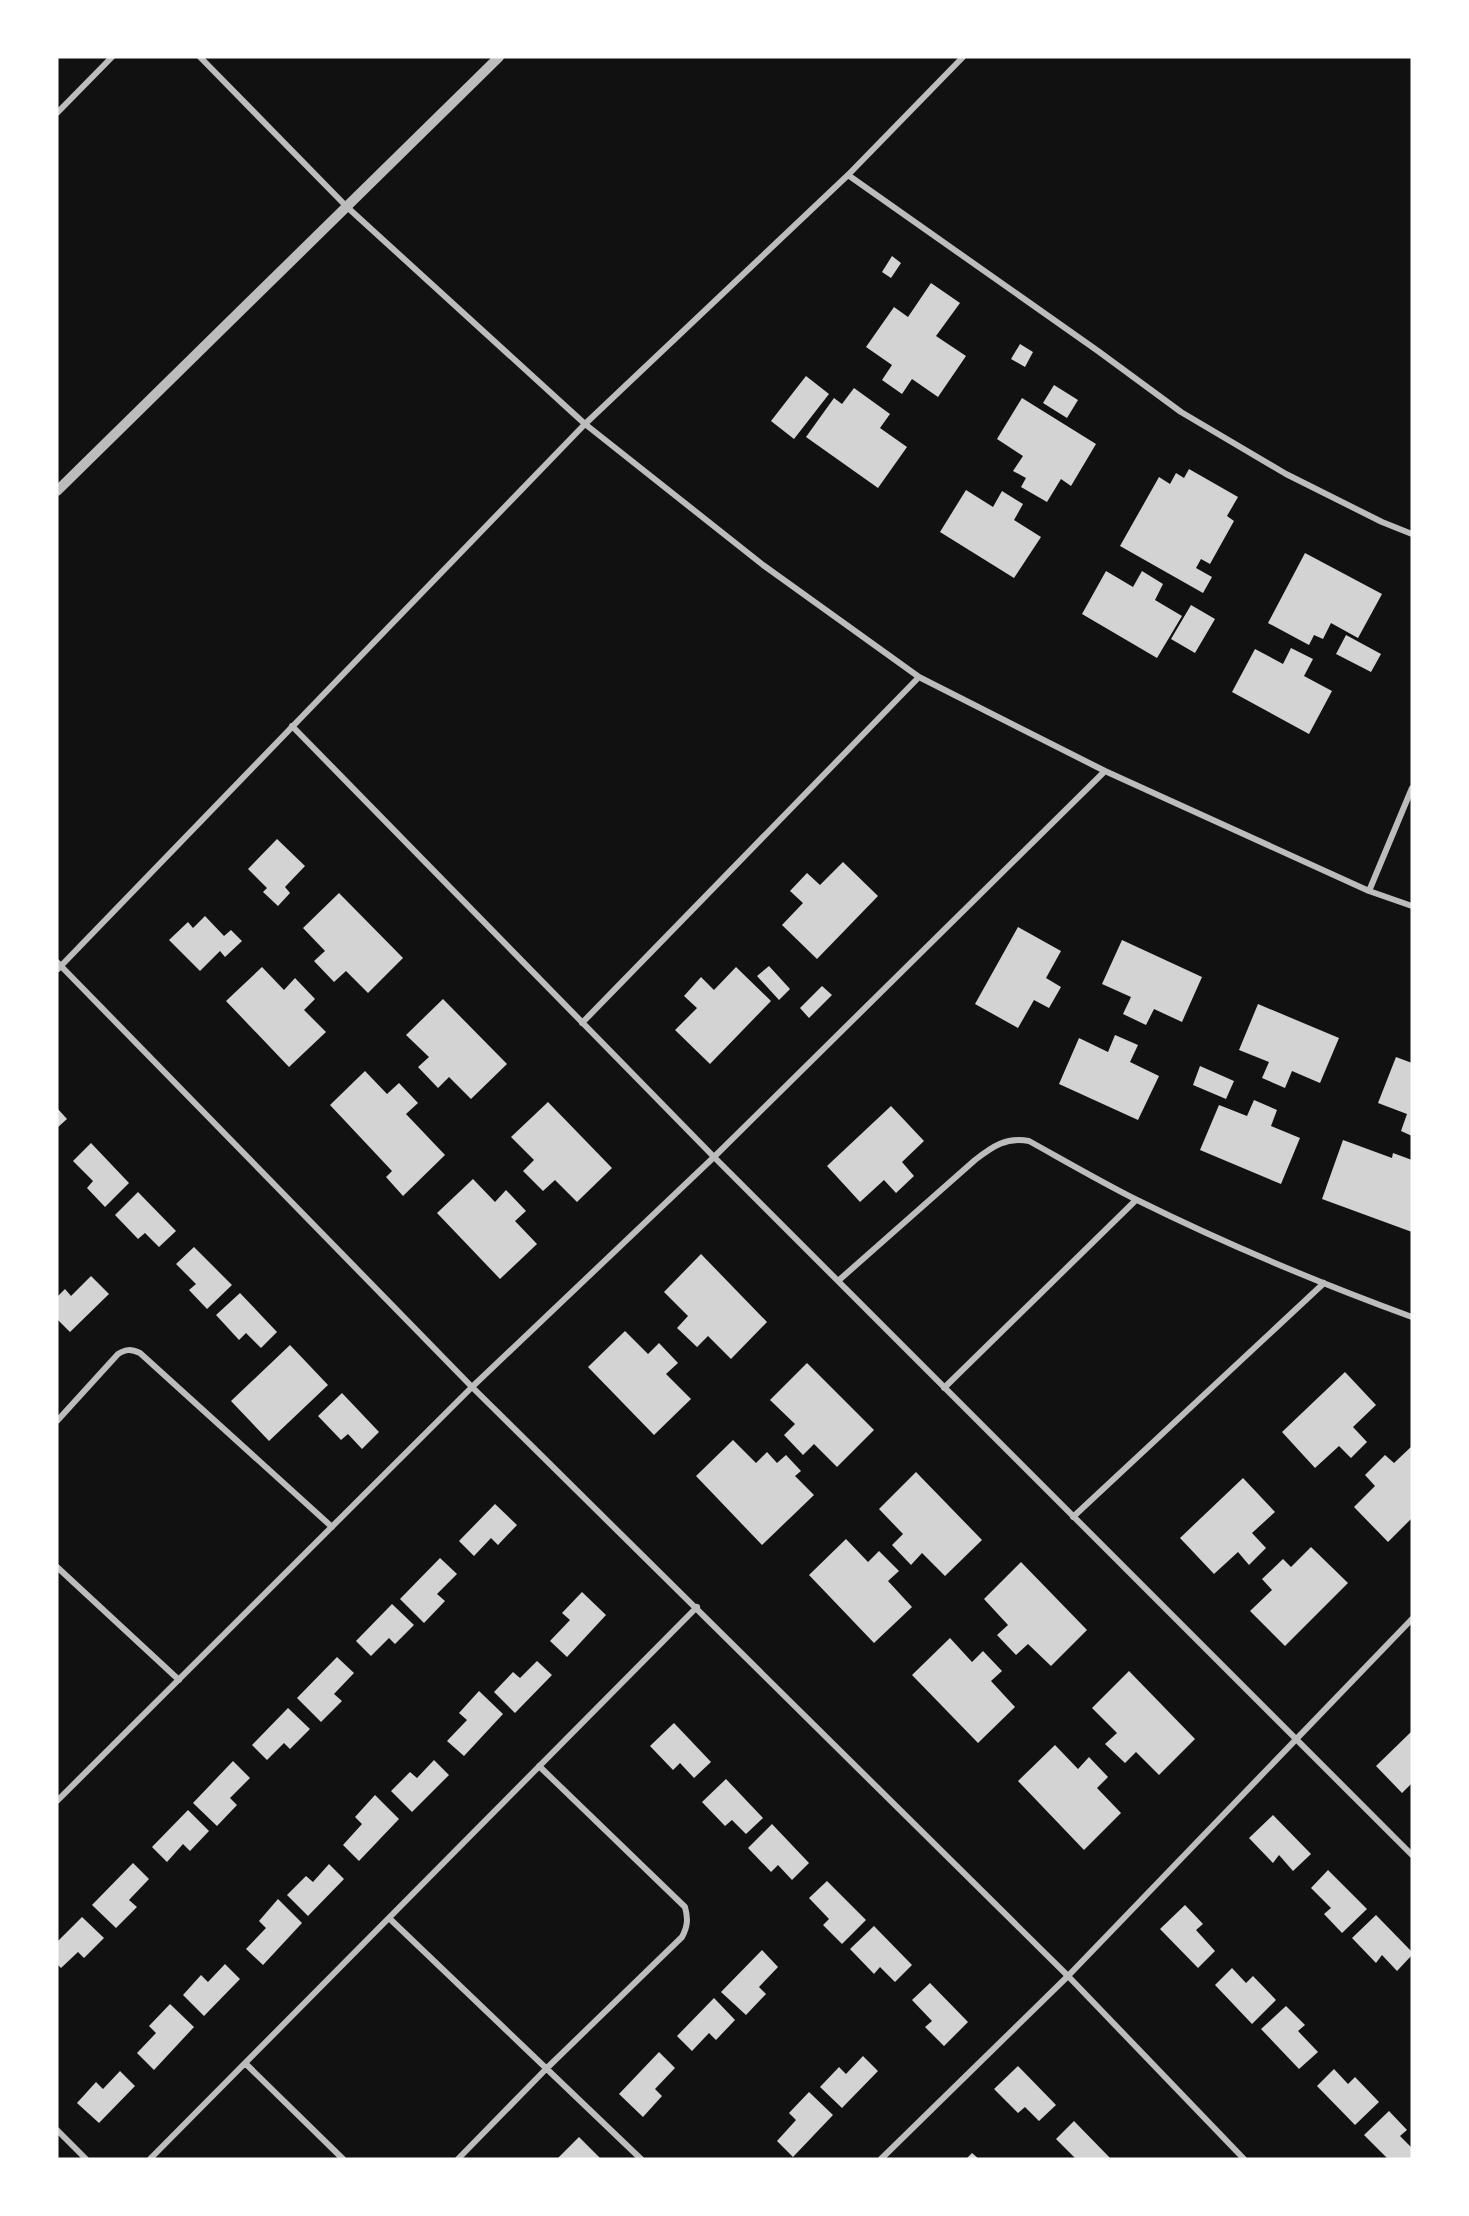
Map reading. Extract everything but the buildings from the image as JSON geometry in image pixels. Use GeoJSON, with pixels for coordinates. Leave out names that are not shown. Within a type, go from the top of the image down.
{"type":"FeatureCollection","features":[{"type":"Feature","properties":{"kind":"street"},"geometry":{"type":"LineString","coordinates":[[57,113],[112,57]]}},
{"type":"Feature","properties":{"kind":"street"},"geometry":{"type":"LineString","coordinates":[[200,57],[346,207],[585,424],[763,565],[919,677],[1105,771],[1370,891],[1412,906]]}},
{"type":"Feature","properties":{"kind":"street"},"geometry":{"type":"LineString","coordinates":[[57,491],[499,57]]}},
{"type":"Feature","properties":{"kind":"street"},"geometry":{"type":"LineString","coordinates":[[963,57],[848,175],[585,424],[58,966],[472,1387],[1068,1976],[1244,2159]]}},
{"type":"Feature","properties":{"kind":"street"},"geometry":{"type":"LineString","coordinates":[[848,175],[1181,412],[1286,474],[1382,522],[1412,534]]}},
{"type":"Feature","properties":{"kind":"street"},"geometry":{"type":"LineString","coordinates":[[582,1023],[919,677]]}},
{"type":"Feature","properties":{"kind":"street"},"geometry":{"type":"LineString","coordinates":[[292,726],[714,1157],[1412,1855]]}},
{"type":"Feature","properties":{"kind":"street"},"geometry":{"type":"LineString","coordinates":[[57,1801],[472,1387],[714,1157],[1105,771]]}},
{"type":"Feature","properties":{"kind":"street"},"geometry":{"type":"LineString","coordinates":[[1370,891],[1412,788]]}},
{"type":"Feature","properties":{"kind":"street"},"geometry":{"type":"LineString","coordinates":[[838,1281],[975,1160],[1008,1140],[1029,1141],[1136,1200],[1199,1230],[1412,1317]]}},
{"type":"Feature","properties":{"kind":"street"},"geometry":{"type":"LineString","coordinates":[[944,1388],[1136,1200]]}},
{"type":"Feature","properties":{"kind":"street"},"geometry":{"type":"LineString","coordinates":[[1073,1517],[1324,1283]]}},
{"type":"Feature","properties":{"kind":"street"},"geometry":{"type":"LineString","coordinates":[[57,1421],[118,1354],[124,1350],[140,1353],[332,1527]]}},
{"type":"Feature","properties":{"kind":"street"},"geometry":{"type":"LineString","coordinates":[[57,1567],[179,1680]]}},
{"type":"Feature","properties":{"kind":"street"},"geometry":{"type":"LineString","coordinates":[[150,2159],[697,1607]]}},
{"type":"Feature","properties":{"kind":"street"},"geometry":{"type":"LineString","coordinates":[[881,2159],[1068,1976],[1412,1618]]}},
{"type":"Feature","properties":{"kind":"street"},"geometry":{"type":"LineString","coordinates":[[458,2159],[682,1937],[686,1929],[685,1907],[539,1766]]}},
{"type":"Feature","properties":{"kind":"street"},"geometry":{"type":"LineString","coordinates":[[389,1918],[641,2159]]}},
{"type":"Feature","properties":{"kind":"street"},"geometry":{"type":"LineString","coordinates":[[246,2064],[343,2159]]}},
{"type":"Feature","properties":{"kind":"street"},"geometry":{"type":"LineString","coordinates":[[57,2130],[86,2159]]}}]}
